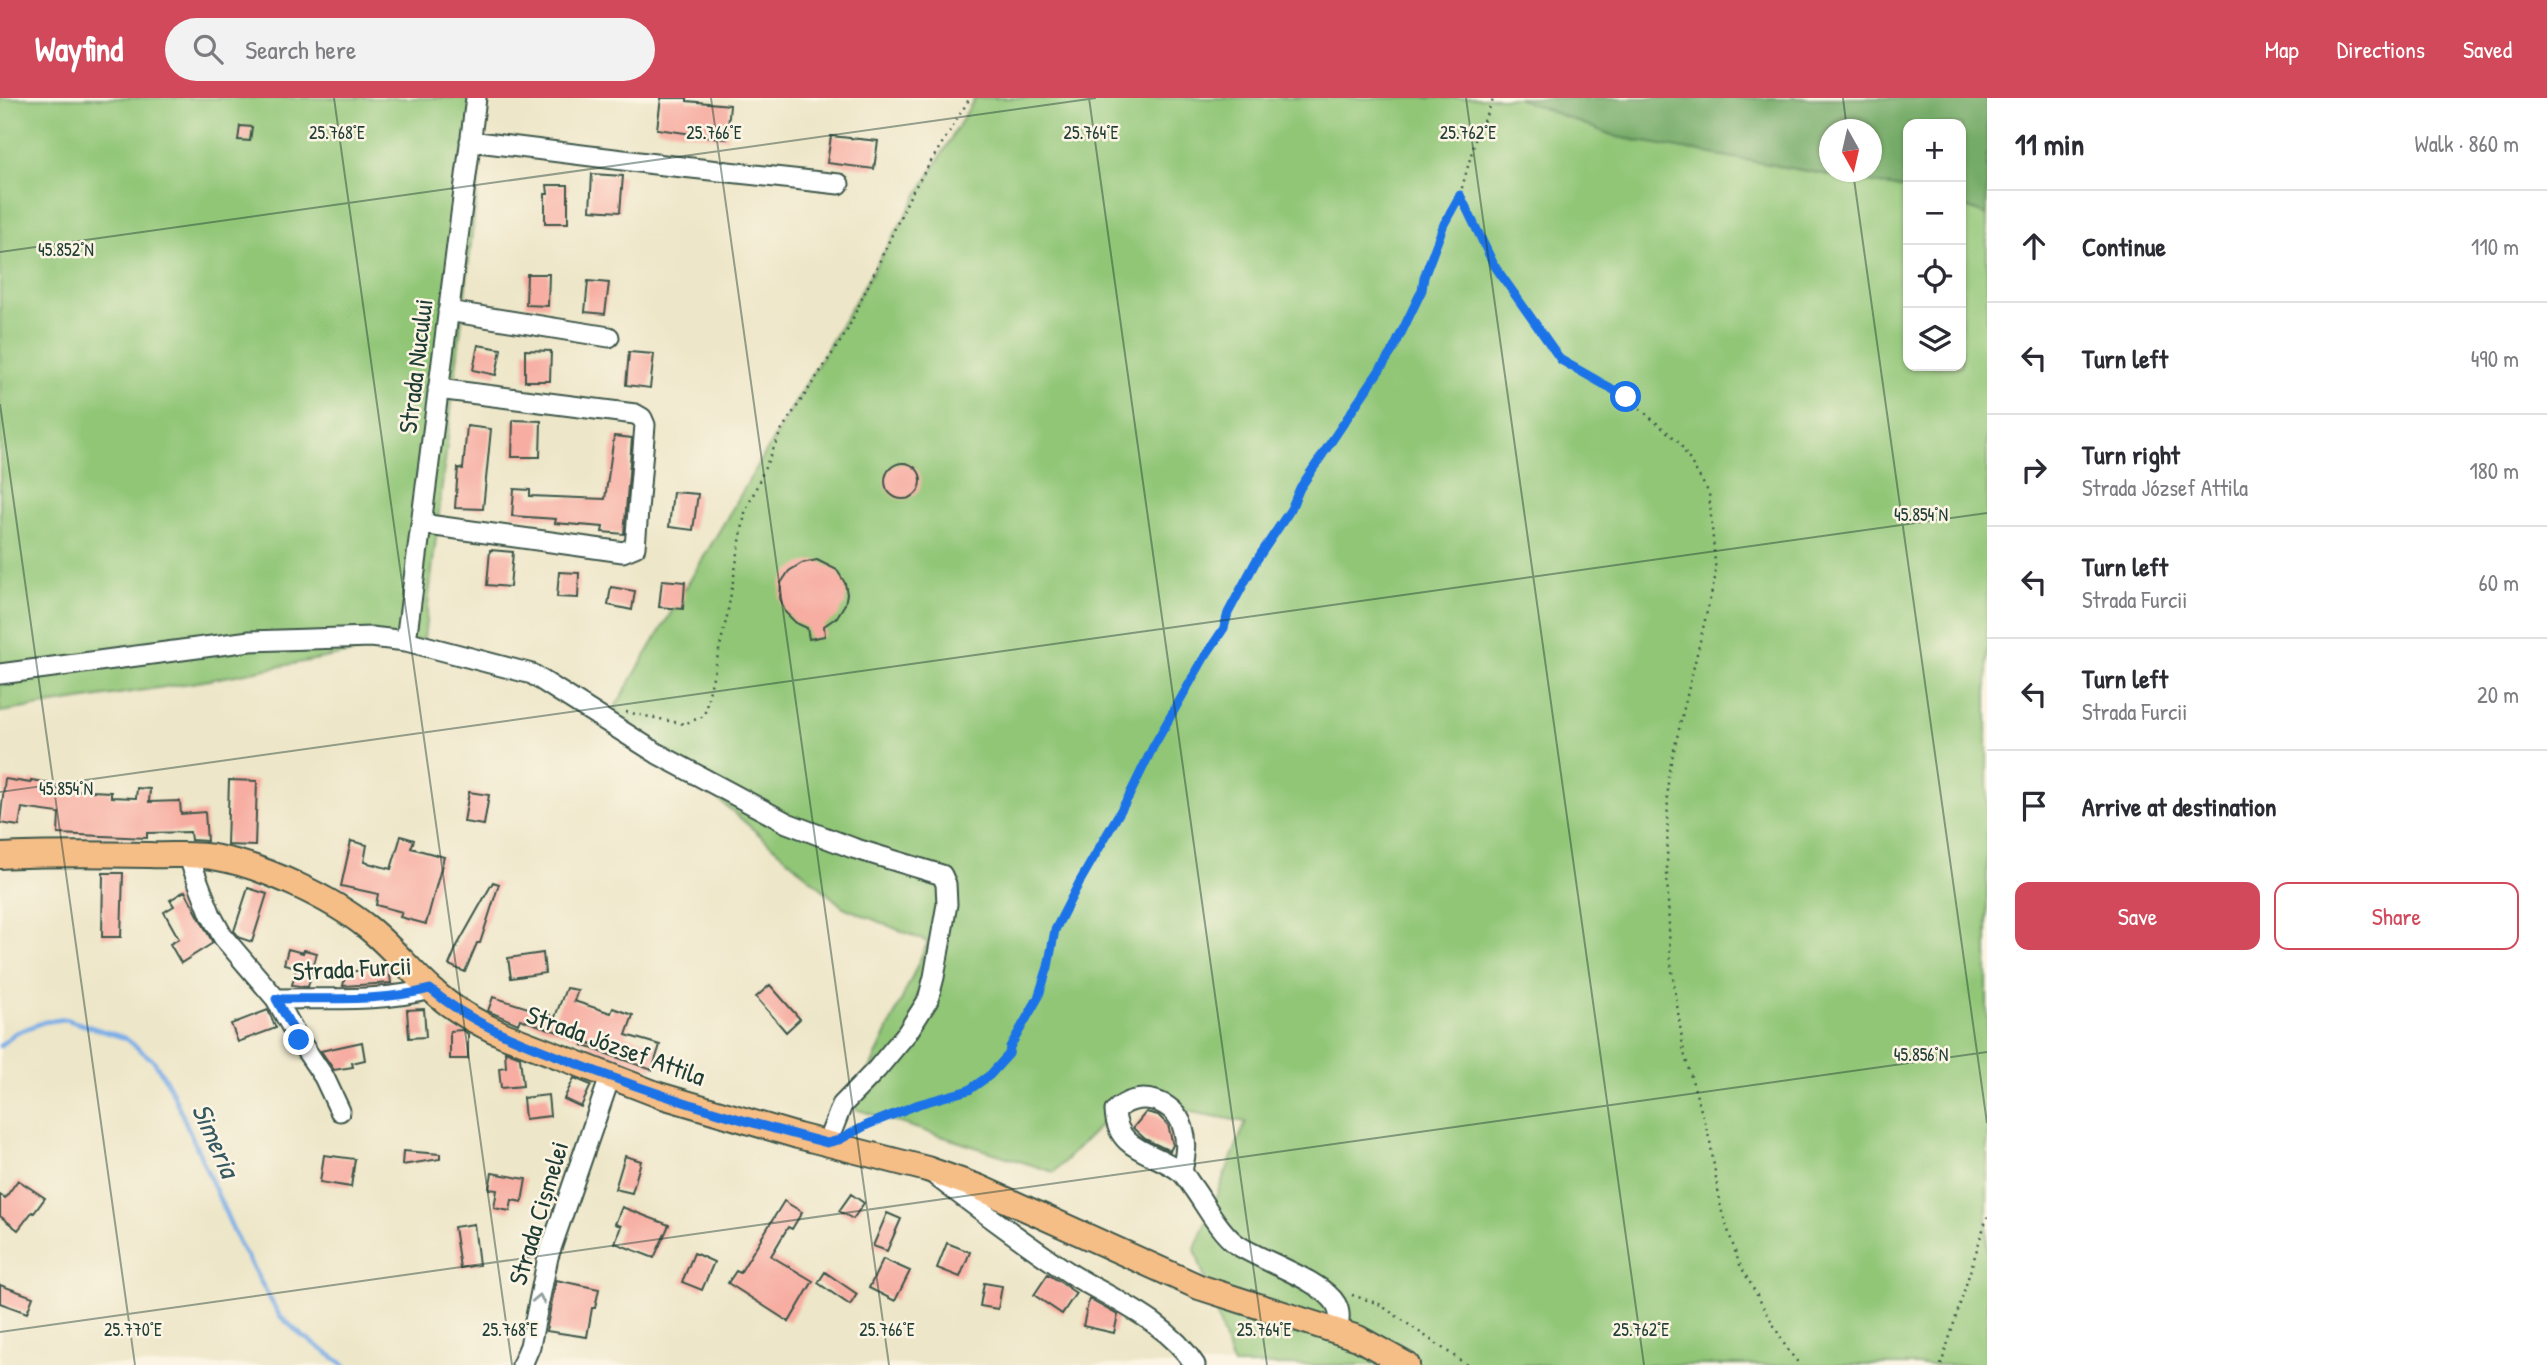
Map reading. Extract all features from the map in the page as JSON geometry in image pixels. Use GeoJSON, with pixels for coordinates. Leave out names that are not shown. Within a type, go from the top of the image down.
{"type":"FeatureCollection","features":[{"type":"Feature","properties":{"kind":"main road","name":"Strada József Attila"},"geometry":{"type":"LineString","coordinates":[[0,856],[58,853],[191,856],[216,857],[243,864],[342,909],[385,942],[430,989],[480,1025],[610,1077],[709,1110],[927,1169]]}},
{"type":"Feature","properties":{"kind":"main road"},"geometry":{"type":"LineString","coordinates":[[927,1169],[1017,1203],[1199,1287],[1338,1330],[1375,1346],[1407,1365]]}},
{"type":"Feature","properties":{"kind":"street","name":"Strada Nucului"},"geometry":{"type":"LineString","coordinates":[[406,640],[476,98]]}},
{"type":"Feature","properties":{"kind":"street"},"geometry":{"type":"LineString","coordinates":[[470,141],[839,184]]}},
{"type":"Feature","properties":{"kind":"street"},"geometry":{"type":"LineString","coordinates":[[448,311],[609,337]]}},
{"type":"Feature","properties":{"kind":"street"},"geometry":{"type":"LineString","coordinates":[[421,524],[623,552],[635,547],[645,425],[642,418],[635,414],[438,389]]}},
{"type":"Feature","properties":{"kind":"street"},"geometry":{"type":"LineString","coordinates":[[0,674],[250,641],[371,637],[406,640],[532,674],[658,754],[787,822],[853,848],[942,875],[946,884],[947,904],[928,1000],[907,1033],[842,1105],[827,1143]]}},
{"type":"Feature","properties":{"kind":"street","name":"Strada Furcii"},"geometry":{"type":"LineString","coordinates":[[191,856],[192,866],[211,915],[223,937],[276,999],[324,1077],[340,1111]]}},
{"type":"Feature","properties":{"kind":"street","name":"Strada Furcii"},"geometry":{"type":"LineString","coordinates":[[276,999],[373,997],[412,994],[430,989]]}},
{"type":"Feature","properties":{"kind":"street","name":"Strada Cișmelei"},"geometry":{"type":"LineString","coordinates":[[522,1365],[530,1346],[548,1256],[610,1077]]}},
{"type":"Feature","properties":{"kind":"street","name":"Strada József Attila"},"geometry":{"type":"LineString","coordinates":[[927,1169],[1071,1273],[1140,1314],[1178,1345],[1195,1365]]}},
{"type":"Feature","properties":{"kind":"street"},"geometry":{"type":"LineString","coordinates":[[1182,1172],[1233,1242],[1321,1290],[1337,1306],[1340,1315],[1338,1330]]}},
{"type":"Feature","properties":{"kind":"path"},"geometry":{"type":"LineString","coordinates":[[625,712],[684,724],[704,716],[727,616],[745,513],[782,429],[846,333],[911,194],[970,98]]}},
{"type":"Feature","properties":{"kind":"path"},"geometry":{"type":"LineString","coordinates":[[827,1143],[919,1104],[969,1090],[990,1075],[1009,1054],[1010,1047],[1038,998],[1048,967],[1055,930],[1129,796],[1158,737],[1224,628],[1228,613],[1256,561],[1291,509],[1300,488],[1393,350],[1422,290],[1424,277],[1444,224],[1460,195],[1476,137],[1494,98]]}},
{"type":"Feature","properties":{"kind":"path"},"geometry":{"type":"LineString","coordinates":[[1460,195],[1494,265],[1561,360],[1626,397],[1679,442],[1709,493],[1716,574],[1668,775],[1670,957],[1684,1053],[1710,1141],[1721,1209],[1739,1263],[1787,1349],[1800,1365]]}},
{"type":"Feature","properties":{"kind":"path"},"geometry":{"type":"LineString","coordinates":[[1941,1365],[1987,1217]]}},
{"type":"Feature","properties":{"kind":"path"},"geometry":{"type":"LineString","coordinates":[[1321,1290],[1359,1297],[1379,1304],[1466,1365]]}},
{"type":"Feature","properties":{"kind":"green space"},"geometry":{"type":"Polygon","coordinates":[[[0,98],[488,98],[424,639],[204,681],[0,712],[0,98]]]}},
{"type":"Feature","properties":{"kind":"green space"},"geometry":{"type":"Polygon","coordinates":[[[975,98],[1517,98],[1617,137],[1819,173],[1819,182],[1869,182],[1903,188],[1903,371],[1966,371],[1966,207],[1987,215],[1987,1365],[1233,1365],[1195,1249],[1246,1122],[1125,1100],[1054,1172],[852,1108],[928,942],[843,907],[614,709],[975,98]]]}},
{"type":"Feature","properties":{"kind":"green space"},"geometry":{"type":"Polygon","coordinates":[[[1517,98],[1987,98],[1987,215],[1966,207],[1966,119],[1903,119],[1903,188],[1869,182],[1882,182],[1882,119],[1819,119],[1819,173],[1617,137],[1517,98]]]}},
{"type":"Feature","properties":{"kind":"building"},"geometry":{"type":"Polygon","coordinates":[[[661,98],[687,98],[687,101],[730,105],[727,139],[657,129],[661,98]]]}},
{"type":"Feature","properties":{"kind":"building"},"geometry":{"type":"Polygon","coordinates":[[[240,126],[252,127],[250,141],[238,140],[240,126]]]}},
{"type":"Feature","properties":{"kind":"building"},"geometry":{"type":"Polygon","coordinates":[[[831,136],[878,141],[874,169],[827,163],[831,136]]]}},
{"type":"Feature","properties":{"kind":"building"},"geometry":{"type":"Polygon","coordinates":[[[592,174],[623,176],[620,212],[590,210],[592,174]]]}},
{"type":"Feature","properties":{"kind":"building"},"geometry":{"type":"Polygon","coordinates":[[[547,185],[568,185],[568,223],[545,223],[547,185]]]}},
{"type":"Feature","properties":{"kind":"building"},"geometry":{"type":"Polygon","coordinates":[[[527,274],[549,274],[548,306],[526,305],[527,274]]]}},
{"type":"Feature","properties":{"kind":"building"},"geometry":{"type":"Polygon","coordinates":[[[588,281],[609,283],[605,314],[585,312],[588,281]]]}},
{"type":"Feature","properties":{"kind":"building"},"geometry":{"type":"Polygon","coordinates":[[[478,345],[501,349],[496,375],[473,370],[478,345]]]}},
{"type":"Feature","properties":{"kind":"building"},"geometry":{"type":"Polygon","coordinates":[[[525,350],[551,351],[550,381],[525,381],[525,350]]]}},
{"type":"Feature","properties":{"kind":"building"},"geometry":{"type":"Polygon","coordinates":[[[629,352],[654,354],[650,388],[626,385],[629,352]]]}},
{"type":"Feature","properties":{"kind":"building"},"geometry":{"type":"Polygon","coordinates":[[[513,420],[541,421],[540,457],[512,457],[513,420]]]}},
{"type":"Feature","properties":{"kind":"building"},"geometry":{"type":"Polygon","coordinates":[[[467,426],[491,429],[483,509],[455,508],[458,468],[463,469],[467,426]]]}},
{"type":"Feature","properties":{"kind":"building"},"geometry":{"type":"Polygon","coordinates":[[[614,436],[632,438],[624,534],[602,532],[603,527],[555,523],[556,519],[512,516],[514,489],[530,490],[530,496],[605,499],[614,436]]]}},
{"type":"Feature","properties":{"kind":"building"},"geometry":{"type":"Polygon","coordinates":[[[903,463],[916,468],[921,481],[916,494],[903,499],[890,494],[885,481],[890,468],[903,463]]]}},
{"type":"Feature","properties":{"kind":"building"},"geometry":{"type":"Polygon","coordinates":[[[673,492],[698,494],[693,530],[669,527],[673,492]]]}},
{"type":"Feature","properties":{"kind":"building"},"geometry":{"type":"Polygon","coordinates":[[[490,550],[513,552],[510,587],[487,585],[490,550]]]}},
{"type":"Feature","properties":{"kind":"building"},"geometry":{"type":"Polygon","coordinates":[[[817,560],[837,570],[845,583],[847,594],[845,604],[837,617],[824,626],[825,636],[809,639],[807,628],[796,623],[785,612],[780,598],[781,583],[789,571],[802,563],[817,560]]]}},
{"type":"Feature","properties":{"kind":"building"},"geometry":{"type":"Polygon","coordinates":[[[559,572],[579,573],[578,598],[557,597],[559,572]]]}},
{"type":"Feature","properties":{"kind":"building"},"geometry":{"type":"Polygon","coordinates":[[[662,580],[685,582],[683,609],[659,607],[662,580]]]}},
{"type":"Feature","properties":{"kind":"building"},"geometry":{"type":"Polygon","coordinates":[[[611,587],[635,591],[632,610],[608,605],[611,587]]]}},
{"type":"Feature","properties":{"kind":"building"},"geometry":{"type":"Polygon","coordinates":[[[5,779],[51,783],[50,789],[111,792],[111,797],[136,798],[137,788],[150,789],[149,802],[180,801],[181,814],[205,812],[207,841],[191,840],[190,832],[147,833],[147,838],[58,834],[59,813],[22,808],[19,826],[0,823],[5,779]]]}},
{"type":"Feature","properties":{"kind":"building"},"geometry":{"type":"Polygon","coordinates":[[[229,780],[257,781],[255,846],[227,845],[229,780]]]}},
{"type":"Feature","properties":{"kind":"building"},"geometry":{"type":"Polygon","coordinates":[[[469,792],[489,795],[484,825],[464,822],[469,792]]]}},
{"type":"Feature","properties":{"kind":"building"},"geometry":{"type":"Polygon","coordinates":[[[401,836],[414,840],[411,848],[444,857],[426,924],[400,917],[402,912],[376,905],[378,894],[341,886],[351,841],[367,845],[364,862],[391,869],[401,836]]]}},
{"type":"Feature","properties":{"kind":"building"},"geometry":{"type":"Polygon","coordinates":[[[103,873],[123,873],[121,937],[102,937],[103,873]]]}},
{"type":"Feature","properties":{"kind":"building"},"geometry":{"type":"Polygon","coordinates":[[[493,882],[499,884],[480,943],[477,943],[465,972],[449,965],[493,882]]]}},
{"type":"Feature","properties":{"kind":"building"},"geometry":{"type":"Polygon","coordinates":[[[248,888],[267,894],[252,942],[240,938],[234,931],[248,888]]]}},
{"type":"Feature","properties":{"kind":"building"},"geometry":{"type":"Polygon","coordinates":[[[185,891],[213,943],[181,963],[170,944],[179,939],[164,912],[174,906],[170,900],[185,891]]]}},
{"type":"Feature","properties":{"kind":"building"},"geometry":{"type":"Polygon","coordinates":[[[288,949],[317,953],[308,987],[292,985],[297,967],[284,964],[288,949]]]}},
{"type":"Feature","properties":{"kind":"building"},"geometry":{"type":"Polygon","coordinates":[[[543,953],[545,973],[511,978],[508,958],[543,953]]]}},
{"type":"Feature","properties":{"kind":"building"},"geometry":{"type":"Polygon","coordinates":[[[389,968],[391,983],[343,986],[346,972],[389,968]]]}},
{"type":"Feature","properties":{"kind":"building"},"geometry":{"type":"Polygon","coordinates":[[[770,985],[800,1019],[786,1032],[756,997],[770,985]]]}},
{"type":"Feature","properties":{"kind":"building"},"geometry":{"type":"Polygon","coordinates":[[[566,988],[578,990],[574,1001],[611,1013],[613,1008],[633,1015],[626,1035],[660,1045],[652,1070],[582,1045],[593,1044],[520,1019],[518,1024],[488,1011],[493,997],[551,1015],[552,1025],[566,988]]]}},
{"type":"Feature","properties":{"kind":"building"},"geometry":{"type":"Polygon","coordinates":[[[424,1009],[426,1037],[409,1038],[407,1010],[424,1009]]]}},
{"type":"Feature","properties":{"kind":"building"},"geometry":{"type":"Polygon","coordinates":[[[268,1010],[276,1028],[238,1042],[231,1024],[268,1010]]]}},
{"type":"Feature","properties":{"kind":"building"},"geometry":{"type":"Polygon","coordinates":[[[462,1030],[468,1034],[468,1059],[450,1059],[450,1031],[462,1030]]]}},
{"type":"Feature","properties":{"kind":"building"},"geometry":{"type":"Polygon","coordinates":[[[362,1042],[365,1060],[352,1063],[353,1067],[334,1070],[321,1051],[362,1042]]]}},
{"type":"Feature","properties":{"kind":"building"},"geometry":{"type":"Polygon","coordinates":[[[505,1051],[520,1057],[523,1086],[501,1088],[499,1068],[506,1067],[505,1051]]]}},
{"type":"Feature","properties":{"kind":"building"},"geometry":{"type":"Polygon","coordinates":[[[574,1078],[591,1085],[581,1107],[564,1099],[574,1078]]]}},
{"type":"Feature","properties":{"kind":"building"},"geometry":{"type":"Polygon","coordinates":[[[548,1095],[550,1116],[525,1119],[523,1098],[548,1095]]]}},
{"type":"Feature","properties":{"kind":"building"},"geometry":{"type":"Polygon","coordinates":[[[1146,1112],[1158,1115],[1168,1125],[1173,1145],[1170,1151],[1145,1139],[1133,1128],[1146,1112]]]}},
{"type":"Feature","properties":{"kind":"building"},"geometry":{"type":"Polygon","coordinates":[[[403,1151],[440,1154],[440,1159],[402,1165],[403,1151]]]}},
{"type":"Feature","properties":{"kind":"building"},"geometry":{"type":"Polygon","coordinates":[[[324,1155],[355,1159],[351,1187],[320,1182],[324,1155]]]}},
{"type":"Feature","properties":{"kind":"building"},"geometry":{"type":"Polygon","coordinates":[[[625,1156],[641,1161],[632,1193],[615,1189],[625,1156]]]}},
{"type":"Feature","properties":{"kind":"building"},"geometry":{"type":"Polygon","coordinates":[[[492,1173],[526,1179],[522,1202],[512,1200],[510,1211],[494,1208],[497,1190],[489,1189],[492,1173]]]}},
{"type":"Feature","properties":{"kind":"building"},"geometry":{"type":"Polygon","coordinates":[[[18,1180],[45,1198],[18,1230],[0,1216],[0,1194],[5,1198],[18,1180]]]}},
{"type":"Feature","properties":{"kind":"building"},"geometry":{"type":"Polygon","coordinates":[[[851,1194],[864,1203],[853,1219],[839,1211],[851,1194]]]}},
{"type":"Feature","properties":{"kind":"building"},"geometry":{"type":"Polygon","coordinates":[[[784,1201],[802,1212],[792,1229],[788,1227],[771,1256],[813,1281],[789,1322],[728,1283],[736,1271],[740,1273],[784,1201]]]}},
{"type":"Feature","properties":{"kind":"building"},"geometry":{"type":"Polygon","coordinates":[[[622,1207],[669,1225],[654,1258],[615,1243],[621,1226],[615,1224],[622,1207]]]}},
{"type":"Feature","properties":{"kind":"building"},"geometry":{"type":"Polygon","coordinates":[[[887,1213],[901,1219],[887,1251],[873,1246],[887,1213]]]}},
{"type":"Feature","properties":{"kind":"building"},"geometry":{"type":"Polygon","coordinates":[[[474,1224],[479,1265],[460,1268],[454,1227],[474,1224]]]}},
{"type":"Feature","properties":{"kind":"building"},"geometry":{"type":"Polygon","coordinates":[[[947,1243],[970,1252],[960,1277],[937,1268],[947,1243]]]}},
{"type":"Feature","properties":{"kind":"building"},"geometry":{"type":"Polygon","coordinates":[[[694,1253],[714,1262],[702,1290],[682,1282],[694,1253]]]}},
{"type":"Feature","properties":{"kind":"building"},"geometry":{"type":"Polygon","coordinates":[[[883,1259],[910,1271],[895,1301],[869,1288],[883,1259]]]}},
{"type":"Feature","properties":{"kind":"building"},"geometry":{"type":"Polygon","coordinates":[[[825,1272],[857,1294],[850,1305],[818,1283],[825,1272]]]}},
{"type":"Feature","properties":{"kind":"building"},"geometry":{"type":"Polygon","coordinates":[[[1048,1274],[1076,1293],[1062,1314],[1034,1295],[1048,1274]]]}},
{"type":"Feature","properties":{"kind":"building"},"geometry":{"type":"Polygon","coordinates":[[[556,1280],[599,1289],[595,1308],[592,1308],[587,1337],[546,1331],[556,1280]]]}},
{"type":"Feature","properties":{"kind":"building"},"geometry":{"type":"Polygon","coordinates":[[[984,1283],[1002,1286],[998,1309],[980,1306],[984,1283]]]}},
{"type":"Feature","properties":{"kind":"building"},"geometry":{"type":"Polygon","coordinates":[[[0,1285],[33,1297],[27,1313],[0,1303],[0,1285]]]}},
{"type":"Feature","properties":{"kind":"building"},"geometry":{"type":"Polygon","coordinates":[[[1089,1299],[1118,1315],[1114,1333],[1083,1326],[1089,1299]]]}},
{"type":"Feature","properties":{"kind":"waterway","name":"Simeria"},"geometry":{"type":"LineString","coordinates":[[0,1046],[15,1033],[44,1022],[65,1019],[125,1038],[154,1061],[169,1085],[238,1241],[279,1315],[301,1335],[345,1365]]}},
{"type":"Feature","properties":{"kind":"route"},"geometry":{"type":"LineString","coordinates":[[299,1040],[276,999],[373,997],[412,994],[430,989],[480,1025],[582,1066],[659,1095],[827,1143],[839,1140],[896,1112],[943,1096],[959,1095],[990,1075],[1009,1054],[1010,1047],[1038,998],[1048,967],[1055,930],[1079,883],[1176,706],[1224,628],[1228,613],[1256,561],[1282,524],[1300,488],[1393,350],[1422,290],[1424,277],[1444,224],[1460,195],[1494,265],[1561,360],[1626,397]]}}]}
